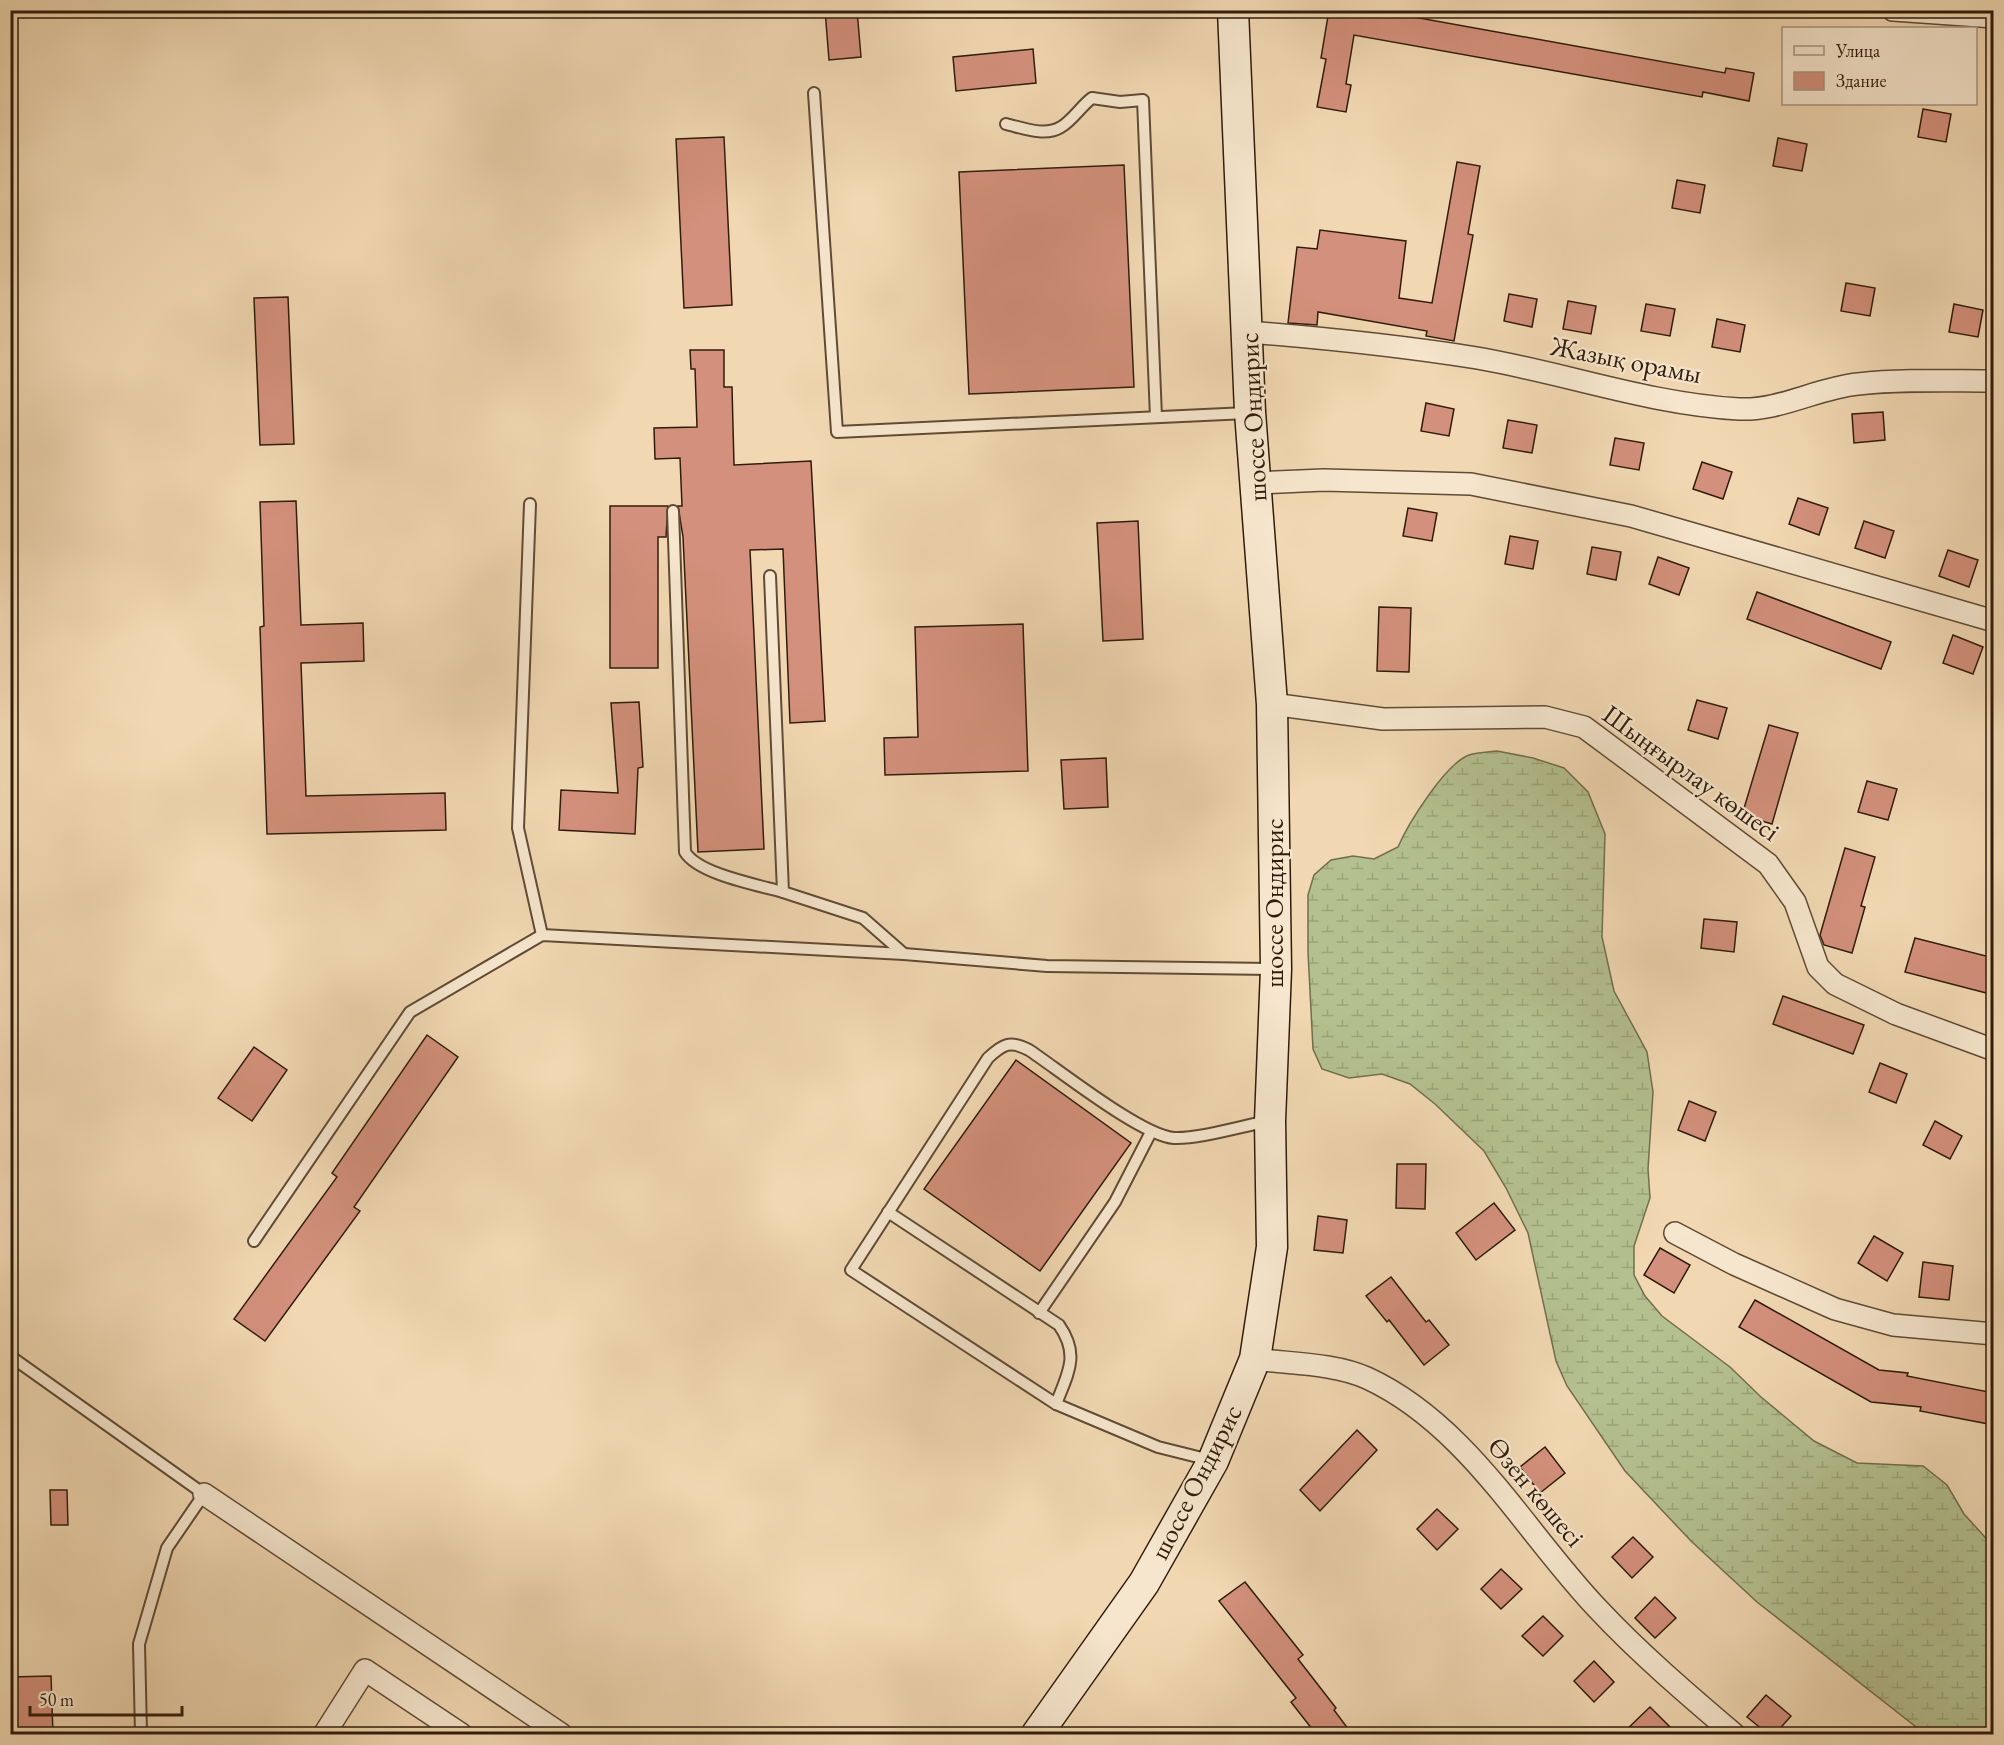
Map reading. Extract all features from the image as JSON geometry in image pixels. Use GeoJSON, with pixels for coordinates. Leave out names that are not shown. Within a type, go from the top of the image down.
{"type":"FeatureCollection","features":[{"type":"Feature","properties":{"kind":"main road","name":"шоссе Ондирис"},"geometry":{"type":"LineString","coordinates":[[1038,1734],[1144,1583],[1214,1461],[1255,1359],[1272,1247],[1269,1121],[1276,969],[1272,704],[1250,412],[1233,10]]}},
{"type":"Feature","properties":{"kind":"street"},"geometry":{"type":"LineString","coordinates":[[1893,10],[1994,17]]}},
{"type":"Feature","properties":{"kind":"street","name":"Жазық орамы"},"geometry":{"type":"LineString","coordinates":[[1248,332],[1329,338],[1477,358],[1674,403],[1742,409],[1784,404],[1817,391],[1858,384],[1994,381]]}},
{"type":"Feature","properties":{"kind":"street"},"geometry":{"type":"LineString","coordinates":[[1256,483],[1324,480],[1471,484],[1631,516],[1994,621]]}},
{"type":"Feature","properties":{"kind":"street","name":"Шыңғырлау көшесі"},"geometry":{"type":"LineString","coordinates":[[1272,704],[1383,719],[1545,717],[1584,727],[1768,864],[1796,902],[1818,967],[1835,984],[1896,1014],[1994,1050]]}},
{"type":"Feature","properties":{"kind":"street"},"geometry":{"type":"LineString","coordinates":[[1675,1233],[1734,1264],[1835,1309],[1893,1325],[1994,1334]]}},
{"type":"Feature","properties":{"kind":"street","name":"Өзен көшесі"},"geometry":{"type":"LineString","coordinates":[[1255,1359],[1334,1370],[1364,1377],[1398,1394],[1422,1412],[1464,1452],[1597,1608],[1734,1734]]}},
{"type":"Feature","properties":{"kind":"street"},"geometry":{"type":"LineString","coordinates":[[204,1494],[561,1734]]}},
{"type":"Feature","properties":{"kind":"street"},"geometry":{"type":"LineString","coordinates":[[327,1734],[325,1733],[365,1670],[461,1734]]}},
{"type":"Feature","properties":{"kind":"lane"},"geometry":{"type":"LineString","coordinates":[[814,93],[837,432],[1250,412]]}},
{"type":"Feature","properties":{"kind":"lane"},"geometry":{"type":"LineString","coordinates":[[1006,124],[1042,132],[1061,127],[1080,106],[1092,98],[1120,102],[1143,100],[1156,417]]}},
{"type":"Feature","properties":{"kind":"lane"},"geometry":{"type":"LineString","coordinates":[[530,504],[518,828],[542,935]]}},
{"type":"Feature","properties":{"kind":"lane"},"geometry":{"type":"LineString","coordinates":[[673,511],[685,852],[695,863],[708,869],[863,918],[904,954]]}},
{"type":"Feature","properties":{"kind":"lane"},"geometry":{"type":"LineString","coordinates":[[770,576],[783,892]]}},
{"type":"Feature","properties":{"kind":"lane"},"geometry":{"type":"LineString","coordinates":[[254,1240],[410,1012],[542,935],[904,954],[1047,966],[1276,969]]}},
{"type":"Feature","properties":{"kind":"lane"},"geometry":{"type":"LineString","coordinates":[[1214,1461],[1158,1447],[1056,1404],[851,1270],[988,1058],[1003,1044],[1016,1043],[1029,1050],[1151,1132],[1180,1138],[1269,1121]]}},
{"type":"Feature","properties":{"kind":"lane"},"geometry":{"type":"LineString","coordinates":[[1039,1313],[1115,1202],[1151,1132]]}},
{"type":"Feature","properties":{"kind":"lane"},"geometry":{"type":"LineString","coordinates":[[888,1212],[1059,1325],[1069,1339],[1072,1358],[1056,1404]]}},
{"type":"Feature","properties":{"kind":"lane"},"geometry":{"type":"LineString","coordinates":[[10,1356],[204,1494],[167,1548],[139,1644],[141,1734]]}},
{"type":"Feature","properties":{"kind":"green space"},"geometry":{"type":"Polygon","coordinates":[[[1497,751],[1533,758],[1564,768],[1588,792],[1605,834],[1602,937],[1614,991],[1647,1052],[1653,1092],[1648,1169],[1650,1198],[1634,1246],[1634,1275],[1645,1296],[1662,1316],[1730,1367],[1761,1397],[1814,1441],[1857,1463],[1923,1466],[1947,1485],[1964,1514],[1993,1546],[1993,1734],[1925,1734],[1757,1602],[1691,1541],[1625,1471],[1567,1386],[1556,1361],[1528,1233],[1506,1188],[1484,1151],[1435,1104],[1410,1084],[1382,1074],[1349,1078],[1322,1069],[1313,1049],[1308,952],[1308,895],[1314,875],[1331,860],[1353,856],[1374,859],[1398,847],[1428,796],[1449,770],[1469,755],[1497,751]]]}},
{"type":"Feature","properties":{"kind":"building"},"geometry":{"type":"Polygon","coordinates":[[[825,10],[857,10],[861,57],[829,60],[825,10]]]}},
{"type":"Feature","properties":{"kind":"building"},"geometry":{"type":"Polygon","coordinates":[[[1329,10],[1375,10],[1725,73],[1726,68],[1754,73],[1749,101],[1703,92],[1702,97],[1354,35],[1346,84],[1351,85],[1346,112],[1317,107],[1326,59],[1321,58],[1329,10]]]}},
{"type":"Feature","properties":{"kind":"building"},"geometry":{"type":"Polygon","coordinates":[[[1033,49],[1036,83],[956,91],[953,57],[1033,49]]]}},
{"type":"Feature","properties":{"kind":"building"},"geometry":{"type":"Polygon","coordinates":[[[1923,109],[1951,114],[1946,142],[1918,137],[1923,109]]]}},
{"type":"Feature","properties":{"kind":"building"},"geometry":{"type":"Polygon","coordinates":[[[724,137],[732,305],[684,308],[676,139],[724,137]]]}},
{"type":"Feature","properties":{"kind":"building"},"geometry":{"type":"Polygon","coordinates":[[[1778,138],[1807,144],[1802,171],[1773,166],[1778,138]]]}},
{"type":"Feature","properties":{"kind":"building"},"geometry":{"type":"Polygon","coordinates":[[[1457,162],[1480,166],[1468,234],[1473,235],[1454,341],[1426,336],[1427,331],[1318,312],[1317,325],[1288,323],[1297,247],[1317,249],[1320,230],[1406,241],[1399,298],[1432,303],[1457,162]]]}},
{"type":"Feature","properties":{"kind":"building"},"geometry":{"type":"Polygon","coordinates":[[[1124,165],[1134,387],[969,394],[959,172],[1124,165]]]}},
{"type":"Feature","properties":{"kind":"building"},"geometry":{"type":"Polygon","coordinates":[[[1677,180],[1705,185],[1700,213],[1672,208],[1677,180]]]}},
{"type":"Feature","properties":{"kind":"building"},"geometry":{"type":"Polygon","coordinates":[[[1846,283],[1875,288],[1870,316],[1841,311],[1846,283]]]}},
{"type":"Feature","properties":{"kind":"building"},"geometry":{"type":"Polygon","coordinates":[[[1509,294],[1537,299],[1532,327],[1504,321],[1509,294]]]}},
{"type":"Feature","properties":{"kind":"building"},"geometry":{"type":"Polygon","coordinates":[[[288,297],[294,444],[260,445],[254,298],[288,297]]]}},
{"type":"Feature","properties":{"kind":"building"},"geometry":{"type":"Polygon","coordinates":[[[1568,301],[1596,306],[1591,334],[1563,329],[1568,301]]]}},
{"type":"Feature","properties":{"kind":"building"},"geometry":{"type":"Polygon","coordinates":[[[1646,304],[1675,309],[1670,336],[1641,331],[1646,304]]]}},
{"type":"Feature","properties":{"kind":"building"},"geometry":{"type":"Polygon","coordinates":[[[1954,304],[1983,310],[1978,337],[1949,332],[1954,304]]]}},
{"type":"Feature","properties":{"kind":"building"},"geometry":{"type":"Polygon","coordinates":[[[1717,319],[1745,325],[1740,352],[1712,347],[1717,319]]]}},
{"type":"Feature","properties":{"kind":"building"},"geometry":{"type":"Polygon","coordinates":[[[690,350],[724,350],[724,387],[732,387],[734,465],[811,461],[825,721],[790,723],[783,549],[750,550],[764,849],[698,852],[683,537],[678,506],[682,506],[680,458],[655,459],[654,428],[697,427],[695,369],[691,369],[690,350]]]}},
{"type":"Feature","properties":{"kind":"building"},"geometry":{"type":"Polygon","coordinates":[[[1426,403],[1454,409],[1449,436],[1421,431],[1426,403]]]}},
{"type":"Feature","properties":{"kind":"building"},"geometry":{"type":"Polygon","coordinates":[[[1883,412],[1885,440],[1854,443],[1852,414],[1883,412]]]}},
{"type":"Feature","properties":{"kind":"building"},"geometry":{"type":"Polygon","coordinates":[[[1508,420],[1537,425],[1532,453],[1503,448],[1508,420]]]}},
{"type":"Feature","properties":{"kind":"building"},"geometry":{"type":"Polygon","coordinates":[[[1615,438],[1644,443],[1639,470],[1610,465],[1615,438]]]}},
{"type":"Feature","properties":{"kind":"building"},"geometry":{"type":"Polygon","coordinates":[[[1702,462],[1732,472],[1723,499],[1693,489],[1702,462]]]}},
{"type":"Feature","properties":{"kind":"building"},"geometry":{"type":"Polygon","coordinates":[[[1798,498],[1828,508],[1819,535],[1789,524],[1798,498]]]}},
{"type":"Feature","properties":{"kind":"building"},"geometry":{"type":"Polygon","coordinates":[[[296,501],[301,625],[363,623],[364,661],[301,663],[306,796],[445,793],[446,830],[267,834],[260,627],[264,626],[260,502],[296,501]]]}},
{"type":"Feature","properties":{"kind":"building"},"geometry":{"type":"Polygon","coordinates":[[[610,506],[668,506],[666,537],[658,537],[658,668],[610,668],[610,506]]]}},
{"type":"Feature","properties":{"kind":"building"},"geometry":{"type":"Polygon","coordinates":[[[1408,508],[1437,513],[1432,541],[1403,536],[1408,508]]]}},
{"type":"Feature","properties":{"kind":"building"},"geometry":{"type":"Polygon","coordinates":[[[1138,521],[1143,639],[1103,641],[1097,523],[1138,521]]]}},
{"type":"Feature","properties":{"kind":"building"},"geometry":{"type":"Polygon","coordinates":[[[1864,521],[1894,531],[1885,558],[1855,548],[1864,521]]]}},
{"type":"Feature","properties":{"kind":"building"},"geometry":{"type":"Polygon","coordinates":[[[1510,536],[1538,541],[1533,569],[1505,564],[1510,536]]]}},
{"type":"Feature","properties":{"kind":"building"},"geometry":{"type":"Polygon","coordinates":[[[1592,547],[1621,552],[1616,580],[1587,574],[1592,547]]]}},
{"type":"Feature","properties":{"kind":"building"},"geometry":{"type":"Polygon","coordinates":[[[1948,550],[1978,560],[1969,587],[1939,576],[1948,550]]]}},
{"type":"Feature","properties":{"kind":"building"},"geometry":{"type":"Polygon","coordinates":[[[1658,557],[1689,568],[1679,595],[1649,584],[1658,557]]]}},
{"type":"Feature","properties":{"kind":"building"},"geometry":{"type":"Polygon","coordinates":[[[1757,592],[1891,642],[1881,669],[1747,619],[1757,592]]]}},
{"type":"Feature","properties":{"kind":"building"},"geometry":{"type":"Polygon","coordinates":[[[1379,607],[1411,608],[1409,672],[1377,671],[1379,607]]]}},
{"type":"Feature","properties":{"kind":"building"},"geometry":{"type":"Polygon","coordinates":[[[1023,624],[1028,771],[885,775],[884,738],[918,737],[915,627],[1023,624]]]}},
{"type":"Feature","properties":{"kind":"building"},"geometry":{"type":"Polygon","coordinates":[[[1953,635],[1983,647],[1973,674],[1943,663],[1953,635]]]}},
{"type":"Feature","properties":{"kind":"building"},"geometry":{"type":"Polygon","coordinates":[[[1697,700],[1727,708],[1718,739],[1688,730],[1697,700]]]}},
{"type":"Feature","properties":{"kind":"building"},"geometry":{"type":"Polygon","coordinates":[[[639,702],[643,767],[638,768],[635,834],[559,830],[561,790],[618,793],[611,703],[639,702]]]}},
{"type":"Feature","properties":{"kind":"building"},"geometry":{"type":"Polygon","coordinates":[[[1769,725],[1798,733],[1772,824],[1742,815],[1769,725]]]}},
{"type":"Feature","properties":{"kind":"building"},"geometry":{"type":"Polygon","coordinates":[[[1106,758],[1108,807],[1064,809],[1061,760],[1106,758]]]}},
{"type":"Feature","properties":{"kind":"building"},"geometry":{"type":"Polygon","coordinates":[[[1867,781],[1897,789],[1888,820],[1858,812],[1867,781]]]}},
{"type":"Feature","properties":{"kind":"building"},"geometry":{"type":"Polygon","coordinates":[[[1845,848],[1875,857],[1861,906],[1865,907],[1852,953],[1824,945],[1820,935],[1845,848]]]}},
{"type":"Feature","properties":{"kind":"building"},"geometry":{"type":"Polygon","coordinates":[[[1704,919],[1737,922],[1734,952],[1701,948],[1704,919]]]}},
{"type":"Feature","properties":{"kind":"building"},"geometry":{"type":"Polygon","coordinates":[[[1915,938],[1994,958],[1994,995],[1905,972],[1915,938]]]}},
{"type":"Feature","properties":{"kind":"building"},"geometry":{"type":"Polygon","coordinates":[[[1783,996],[1864,1025],[1853,1054],[1773,1024],[1783,996]]]}},
{"type":"Feature","properties":{"kind":"building"},"geometry":{"type":"Polygon","coordinates":[[[427,1035],[458,1057],[354,1207],[360,1211],[265,1341],[234,1319],[337,1177],[332,1173],[427,1035]]]}},
{"type":"Feature","properties":{"kind":"building"},"geometry":{"type":"Polygon","coordinates":[[[254,1047],[287,1070],[252,1121],[218,1098],[254,1047]]]}},
{"type":"Feature","properties":{"kind":"building"},"geometry":{"type":"Polygon","coordinates":[[[1016,1060],[1131,1143],[1040,1271],[924,1189],[1016,1060]]]}},
{"type":"Feature","properties":{"kind":"building"},"geometry":{"type":"Polygon","coordinates":[[[1880,1063],[1907,1074],[1896,1103],[1869,1092],[1880,1063]]]}},
{"type":"Feature","properties":{"kind":"building"},"geometry":{"type":"Polygon","coordinates":[[[1689,1101],[1716,1112],[1705,1141],[1678,1130],[1689,1101]]]}},
{"type":"Feature","properties":{"kind":"building"},"geometry":{"type":"Polygon","coordinates":[[[1935,1121],[1962,1136],[1950,1159],[1923,1145],[1935,1121]]]}},
{"type":"Feature","properties":{"kind":"building"},"geometry":{"type":"Polygon","coordinates":[[[1397,1164],[1426,1164],[1425,1209],[1396,1208],[1397,1164]]]}},
{"type":"Feature","properties":{"kind":"building"},"geometry":{"type":"Polygon","coordinates":[[[1494,1203],[1515,1230],[1476,1260],[1456,1233],[1494,1203]]]}},
{"type":"Feature","properties":{"kind":"building"},"geometry":{"type":"Polygon","coordinates":[[[1318,1216],[1347,1220],[1343,1253],[1314,1250],[1318,1216]]]}},
{"type":"Feature","properties":{"kind":"building"},"geometry":{"type":"Polygon","coordinates":[[[1874,1236],[1903,1253],[1887,1281],[1858,1263],[1874,1236]]]}},
{"type":"Feature","properties":{"kind":"building"},"geometry":{"type":"Polygon","coordinates":[[[1660,1248],[1690,1265],[1674,1293],[1644,1275],[1660,1248]]]}},
{"type":"Feature","properties":{"kind":"building"},"geometry":{"type":"Polygon","coordinates":[[[1923,1262],[1953,1266],[1949,1300],[1919,1297],[1923,1262]]]}},
{"type":"Feature","properties":{"kind":"building"},"geometry":{"type":"Polygon","coordinates":[[[1391,1277],[1426,1322],[1429,1320],[1449,1345],[1424,1365],[1389,1320],[1387,1322],[1366,1296],[1391,1277]]]}},
{"type":"Feature","properties":{"kind":"building"},"geometry":{"type":"Polygon","coordinates":[[[1755,1300],[1879,1370],[1908,1373],[1907,1376],[1994,1393],[1994,1425],[1920,1411],[1921,1407],[1871,1402],[1739,1327],[1755,1300]]]}},
{"type":"Feature","properties":{"kind":"building"},"geometry":{"type":"Polygon","coordinates":[[[1357,1430],[1377,1450],[1320,1511],[1300,1490],[1357,1430]]]}},
{"type":"Feature","properties":{"kind":"building"},"geometry":{"type":"Polygon","coordinates":[[[1545,1447],[1565,1473],[1540,1493],[1520,1467],[1545,1447]]]}},
{"type":"Feature","properties":{"kind":"building"},"geometry":{"type":"Polygon","coordinates":[[[50,1490],[67,1490],[68,1525],[51,1525],[50,1490]]]}},
{"type":"Feature","properties":{"kind":"building"},"geometry":{"type":"Polygon","coordinates":[[[1437,1509],[1458,1529],[1437,1550],[1417,1529],[1437,1509]]]}},
{"type":"Feature","properties":{"kind":"building"},"geometry":{"type":"Polygon","coordinates":[[[1633,1537],[1653,1557],[1632,1578],[1612,1557],[1633,1537]]]}},
{"type":"Feature","properties":{"kind":"building"},"geometry":{"type":"Polygon","coordinates":[[[1501,1569],[1522,1589],[1501,1609],[1481,1589],[1501,1569]]]}},
{"type":"Feature","properties":{"kind":"building"},"geometry":{"type":"Polygon","coordinates":[[[1245,1582],[1303,1655],[1298,1659],[1336,1708],[1334,1710],[1352,1734],[1316,1734],[1291,1702],[1296,1698],[1219,1601],[1245,1582]]]}},
{"type":"Feature","properties":{"kind":"building"},"geometry":{"type":"Polygon","coordinates":[[[1655,1597],[1676,1618],[1655,1638],[1635,1618],[1655,1597]]]}},
{"type":"Feature","properties":{"kind":"building"},"geometry":{"type":"Polygon","coordinates":[[[1543,1616],[1563,1636],[1543,1656],[1522,1636],[1543,1616]]]}},
{"type":"Feature","properties":{"kind":"building"},"geometry":{"type":"Polygon","coordinates":[[[1594,1661],[1614,1682],[1594,1702],[1574,1681],[1594,1661]]]}},
{"type":"Feature","properties":{"kind":"building"},"geometry":{"type":"Polygon","coordinates":[[[51,1676],[53,1734],[10,1734],[10,1677],[51,1676]]]}},
{"type":"Feature","properties":{"kind":"building"},"geometry":{"type":"Polygon","coordinates":[[[1766,1695],[1791,1716],[1775,1734],[1768,1734],[1747,1717],[1766,1695]]]}},
{"type":"Feature","properties":{"kind":"building"},"geometry":{"type":"Polygon","coordinates":[[[1650,1707],[1677,1734],[1622,1734],[1650,1707]]]}}]}
